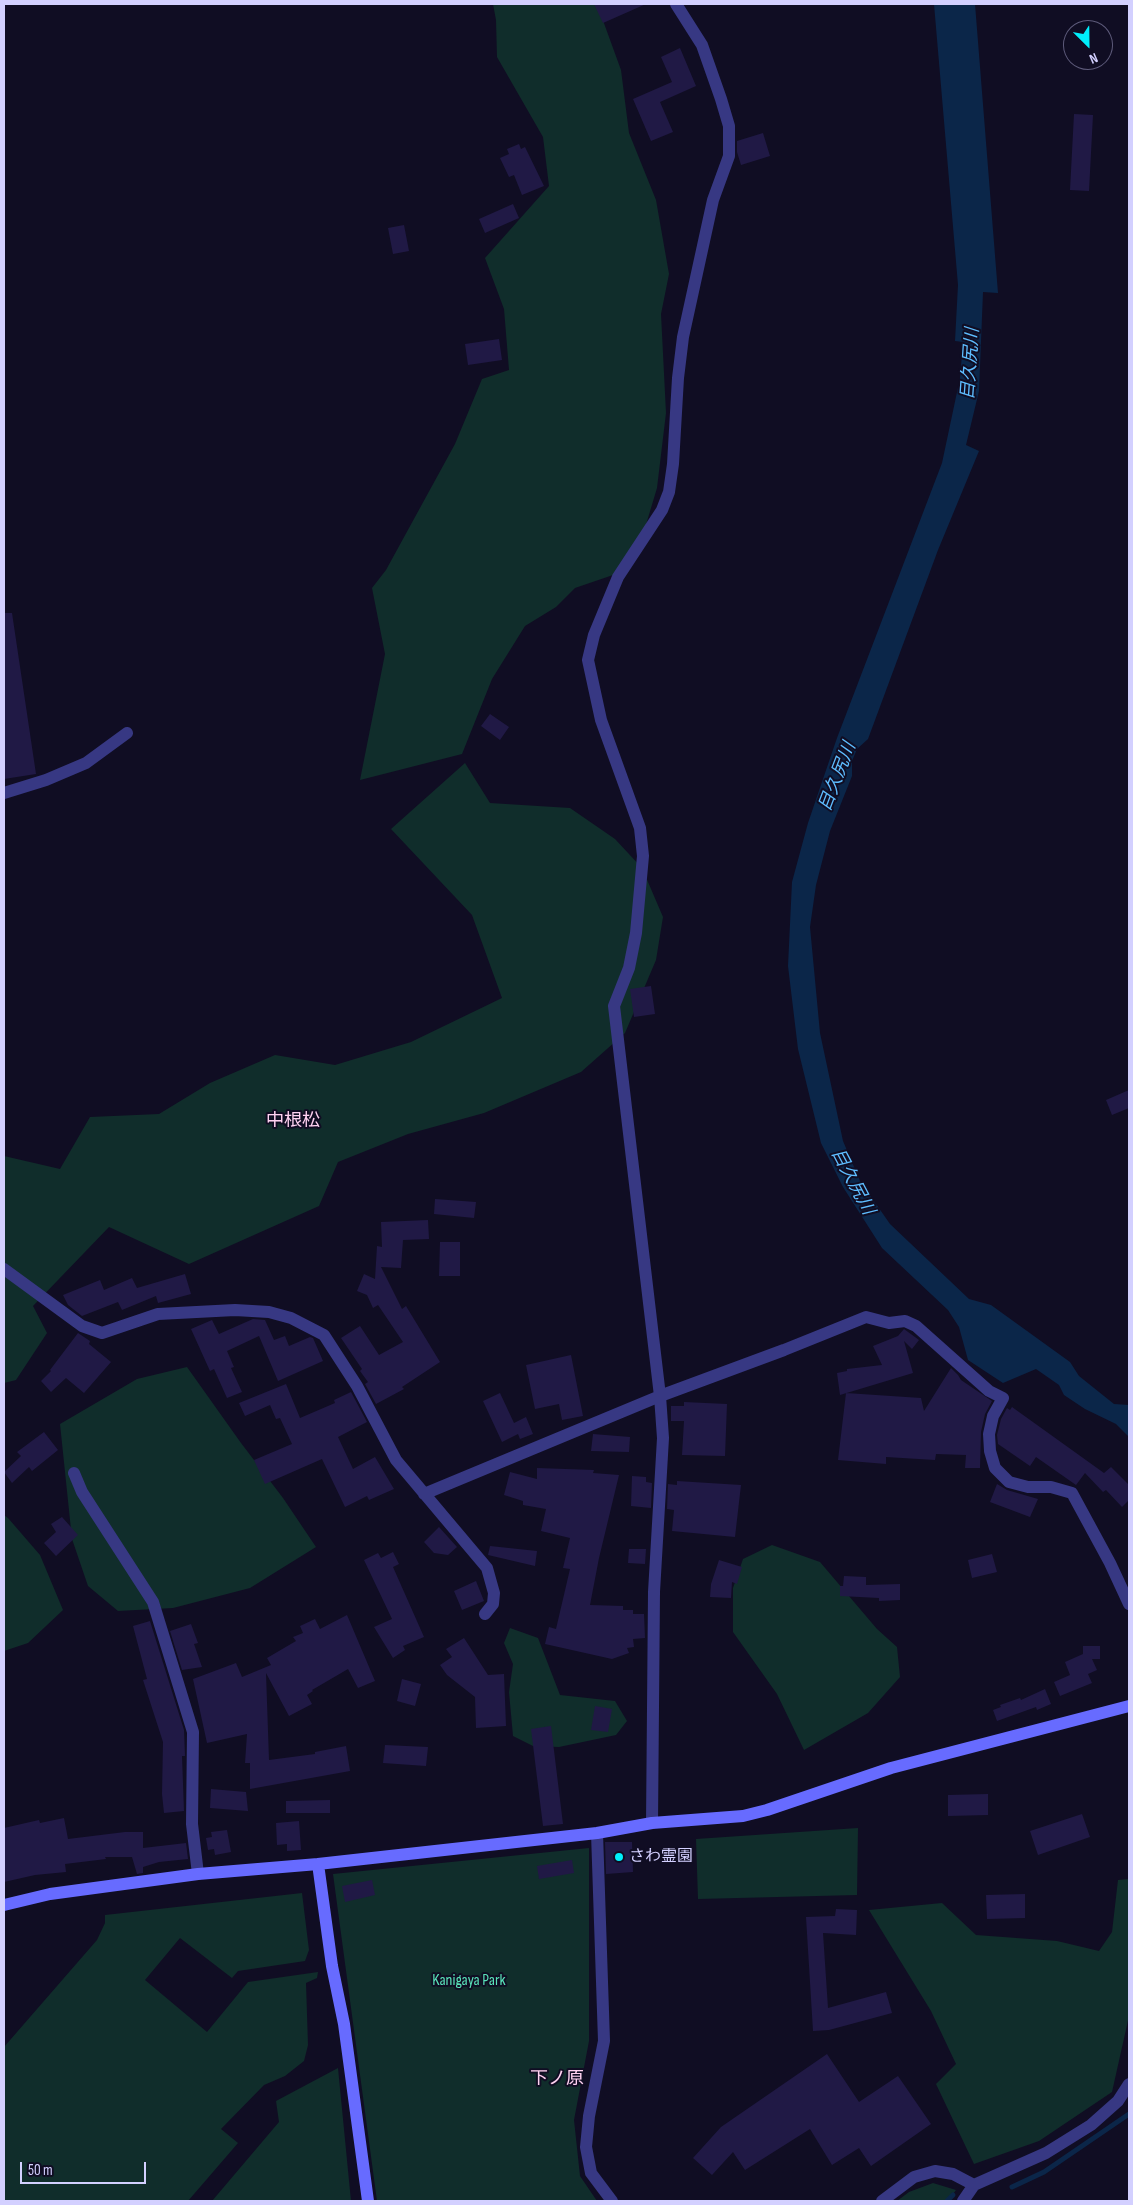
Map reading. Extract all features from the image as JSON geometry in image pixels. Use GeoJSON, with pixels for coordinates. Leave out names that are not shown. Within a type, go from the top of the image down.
{"type":"FeatureCollection","features":[{"type":"Feature","properties":{"kind":"street"},"geometry":{"type":"LineString","coordinates":[[652,1823],[654,1592],[663,1438],[660,1396],[614,1006],[629,968],[636,933],[643,856],[640,828],[601,720],[588,660],[594,635],[618,577],[662,510],[668,492],[673,464],[678,378],[683,337],[713,200],[729,156],[728,126],[721,99],[702,45],[676,4]]}},
{"type":"Feature","properties":{"kind":"street"},"geometry":{"type":"LineString","coordinates":[[4,793],[46,780],[86,764],[127,733]]}},
{"type":"Feature","properties":{"kind":"street"},"geometry":{"type":"LineString","coordinates":[[4,1269],[82,1326],[102,1333],[158,1314],[235,1310],[269,1312],[291,1318],[324,1335],[357,1386],[396,1460],[487,1568],[494,1594],[493,1604],[485,1614]]}},
{"type":"Feature","properties":{"kind":"street"},"geometry":{"type":"LineString","coordinates":[[424,1494],[660,1396],[866,1317],[889,1323],[905,1321],[916,1326],[988,1391],[1003,1398],[993,1416],[989,1434],[990,1452],[995,1468],[1009,1482],[1028,1487],[1051,1487],[1072,1493],[1110,1563],[1129,1604]]}},
{"type":"Feature","properties":{"kind":"street"},"geometry":{"type":"LineString","coordinates":[[74,1473],[82,1492],[153,1602],[193,1732],[192,1824],[198,1874]]}},
{"type":"Feature","properties":{"kind":"street"},"geometry":{"type":"LineString","coordinates":[[4,1905],[50,1894],[198,1874],[318,1864],[598,1832],[652,1823],[755,1814],[891,1768],[1129,1706]]}},
{"type":"Feature","properties":{"kind":"street"},"geometry":{"type":"LineString","coordinates":[[598,1832],[604,2041],[589,2116],[586,2147],[591,2173],[602,2192],[612,2201]]}},
{"type":"Feature","properties":{"kind":"street"},"geometry":{"type":"LineString","coordinates":[[318,1864],[332,1966],[344,2024],[368,2201]]}},
{"type":"Feature","properties":{"kind":"street"},"geometry":{"type":"LineString","coordinates":[[963,2201],[974,2185],[1046,2153],[1091,2125],[1118,2102],[1129,2084]]}},
{"type":"Feature","properties":{"kind":"street"},"geometry":{"type":"LineString","coordinates":[[882,2201],[914,2177],[934,2171],[953,2174],[974,2185]]}},
{"type":"Feature","properties":{"kind":"green space"},"geometry":{"type":"Polygon","coordinates":[[[493,4],[597,4],[621,70],[629,133],[656,200],[669,274],[661,314],[666,413],[657,488],[642,538],[613,575],[575,588],[556,607],[525,626],[492,679],[462,754],[360,780],[385,654],[372,588],[386,570],[455,444],[482,379],[509,370],[504,309],[485,258],[549,186],[543,137],[497,57],[496,20],[493,4]]]}},
{"type":"Feature","properties":{"kind":"green space"},"geometry":{"type":"Polygon","coordinates":[[[465,763],[490,803],[570,808],[615,839],[642,868],[663,917],[656,960],[625,1033],[581,1072],[484,1113],[408,1134],[338,1162],[319,1206],[189,1264],[109,1227],[33,1306],[47,1333],[16,1380],[4,1383],[4,1156],[60,1169],[90,1117],[159,1114],[210,1083],[275,1055],[335,1065],[411,1042],[502,998],[472,915],[391,829],[465,763]]]}},
{"type":"Feature","properties":{"kind":"green space"},"geometry":{"type":"Polygon","coordinates":[[[187,1367],[283,1498],[316,1547],[250,1588],[173,1608],[118,1611],[88,1586],[72,1539],[60,1424],[137,1379],[187,1367]]]}},
{"type":"Feature","properties":{"kind":"green space"},"geometry":{"type":"Polygon","coordinates":[[[4,1515],[40,1555],[63,1610],[28,1643],[4,1651],[4,1515]]]}},
{"type":"Feature","properties":{"kind":"green space"},"geometry":{"type":"Polygon","coordinates":[[[772,1545],[820,1562],[877,1629],[897,1647],[900,1677],[868,1713],[804,1750],[777,1694],[733,1632],[733,1588],[743,1559],[772,1545]]]}},
{"type":"Feature","properties":{"kind":"green space"},"geometry":{"type":"Polygon","coordinates":[[[510,1628],[538,1638],[560,1695],[615,1701],[627,1721],[616,1735],[559,1747],[533,1746],[513,1736],[509,1692],[513,1664],[504,1643],[510,1628]]]}},
{"type":"Feature","properties":{"kind":"green space"},"geometry":{"type":"Polygon","coordinates":[[[858,1828],[857,1895],[698,1899],[696,1839],[858,1828]]]}},
{"type":"Feature","properties":{"kind":"green space","name":"Kanigaya Park"},"geometry":{"type":"Polygon","coordinates":[[[589,1848],[589,2041],[574,2120],[580,2176],[597,2201],[377,2201],[333,1874],[589,1848]]]}},
{"type":"Feature","properties":{"kind":"green space"},"geometry":{"type":"Polygon","coordinates":[[[1129,1879],[1129,2016],[1112,2092],[1039,2141],[974,2164],[936,2084],[956,2064],[931,2011],[869,1910],[942,1903],[976,1935],[1057,1941],[1099,1951],[1112,1932],[1118,1880],[1129,1879]]]}},
{"type":"Feature","properties":{"kind":"green space"},"geometry":{"type":"Polygon","coordinates":[[[302,1893],[309,1950],[305,1961],[238,1971],[232,1978],[180,1938],[145,1980],[207,2032],[248,1982],[318,1972],[317,1978],[306,1983],[308,2045],[304,2061],[285,2076],[264,2085],[221,2129],[238,2143],[188,2201],[4,2201],[4,2047],[97,1940],[105,1923],[105,1915],[302,1893]]]}},
{"type":"Feature","properties":{"kind":"green space"},"geometry":{"type":"Polygon","coordinates":[[[338,2068],[351,2201],[212,2201],[279,2122],[276,2101],[338,2068]]]}},
{"type":"Feature","properties":{"kind":"green space"},"geometry":{"type":"Polygon","coordinates":[[[933,2183],[956,2190],[948,2201],[897,2201],[909,2192],[933,2183]]]}},
{"type":"Feature","properties":{"kind":"water","name":"目久尻川"},"geometry":{"type":"Polygon","coordinates":[[[934,4],[975,4],[998,293],[983,292],[979,391],[966,445],[979,451],[938,550],[868,739],[857,749],[852,761],[852,776],[830,831],[816,885],[810,927],[820,1033],[843,1141],[860,1181],[890,1224],[969,1299],[991,1305],[1070,1362],[1079,1376],[1114,1404],[1129,1405],[1129,1437],[1116,1424],[1085,1409],[1064,1395],[1059,1385],[1036,1369],[1003,1383],[968,1360],[959,1327],[948,1310],[882,1248],[843,1187],[821,1143],[798,1049],[788,966],[792,882],[808,823],[837,738],[942,463],[960,378],[963,342],[955,341],[958,285],[934,4]]]}},
{"type":"Feature","properties":{"kind":"building"},"geometry":{"type":"Polygon","coordinates":[[[594,4],[646,4],[603,23],[594,4]]]}},
{"type":"Feature","properties":{"kind":"building"},"geometry":{"type":"Polygon","coordinates":[[[680,48],[696,86],[660,102],[673,132],[651,141],[633,99],[672,82],[661,57],[680,48]]]}},
{"type":"Feature","properties":{"kind":"building"},"geometry":{"type":"Polygon","coordinates":[[[1074,114],[1093,115],[1089,191],[1070,190],[1074,114]]]}},
{"type":"Feature","properties":{"kind":"building"},"geometry":{"type":"Polygon","coordinates":[[[763,133],[770,156],[741,165],[737,152],[737,141],[763,133]]]}},
{"type":"Feature","properties":{"kind":"building"},"geometry":{"type":"Polygon","coordinates":[[[519,144],[521,149],[525,147],[544,186],[522,195],[514,175],[509,177],[500,158],[509,154],[507,149],[519,144]]]}},
{"type":"Feature","properties":{"kind":"building"},"geometry":{"type":"Polygon","coordinates":[[[513,204],[519,218],[485,233],[479,219],[513,204]]]}},
{"type":"Feature","properties":{"kind":"building"},"geometry":{"type":"Polygon","coordinates":[[[404,225],[409,251],[393,254],[388,228],[404,225]]]}},
{"type":"Feature","properties":{"kind":"building"},"geometry":{"type":"Polygon","coordinates":[[[499,339],[502,360],[468,365],[465,344],[499,339]]]}},
{"type":"Feature","properties":{"kind":"building"},"geometry":{"type":"Polygon","coordinates":[[[4,613],[12,613],[36,774],[4,779],[4,613]]]}},
{"type":"Feature","properties":{"kind":"building"},"geometry":{"type":"Polygon","coordinates":[[[490,714],[509,727],[500,740],[481,726],[490,714]]]}},
{"type":"Feature","properties":{"kind":"building"},"geometry":{"type":"Polygon","coordinates":[[[651,986],[655,1014],[634,1017],[630,989],[651,986]]]}},
{"type":"Feature","properties":{"kind":"building"},"geometry":{"type":"Polygon","coordinates":[[[1129,1090],[1129,1108],[1112,1115],[1106,1100],[1129,1090]]]}},
{"type":"Feature","properties":{"kind":"building"},"geometry":{"type":"Polygon","coordinates":[[[435,1199],[476,1202],[474,1218],[434,1214],[435,1199]]]}},
{"type":"Feature","properties":{"kind":"building"},"geometry":{"type":"Polygon","coordinates":[[[428,1220],[429,1239],[403,1240],[401,1268],[381,1267],[402,1309],[406,1306],[440,1362],[402,1387],[404,1389],[376,1404],[365,1384],[368,1382],[360,1371],[362,1369],[341,1338],[360,1326],[379,1355],[403,1342],[378,1305],[373,1308],[367,1295],[357,1291],[364,1274],[375,1279],[377,1246],[382,1247],[381,1222],[428,1220]]]}},
{"type":"Feature","properties":{"kind":"building"},"geometry":{"type":"Polygon","coordinates":[[[440,1242],[460,1242],[460,1276],[439,1276],[440,1242]]]}},
{"type":"Feature","properties":{"kind":"building"},"geometry":{"type":"Polygon","coordinates":[[[185,1274],[191,1294],[158,1303],[156,1296],[122,1310],[118,1302],[82,1316],[68,1305],[63,1295],[100,1280],[104,1290],[132,1278],[137,1288],[185,1274]]]}},
{"type":"Feature","properties":{"kind":"building"},"geometry":{"type":"Polygon","coordinates":[[[253,1319],[265,1320],[274,1340],[285,1336],[289,1346],[310,1337],[313,1338],[323,1361],[278,1381],[259,1336],[227,1351],[234,1367],[231,1368],[242,1392],[227,1398],[214,1369],[210,1371],[191,1329],[212,1320],[219,1334],[253,1319]]]}},
{"type":"Feature","properties":{"kind":"building"},"geometry":{"type":"Polygon","coordinates":[[[904,1329],[919,1340],[912,1349],[904,1341],[913,1373],[840,1395],[837,1373],[847,1371],[847,1369],[882,1365],[873,1346],[898,1336],[904,1329]]]}},
{"type":"Feature","properties":{"kind":"building"},"geometry":{"type":"Polygon","coordinates":[[[78,1333],[90,1341],[89,1344],[111,1362],[84,1393],[66,1378],[51,1392],[41,1381],[51,1371],[78,1333]]]}},
{"type":"Feature","properties":{"kind":"building"},"geometry":{"type":"Polygon","coordinates":[[[571,1355],[583,1416],[562,1420],[559,1404],[535,1409],[526,1365],[571,1355]]]}},
{"type":"Feature","properties":{"kind":"building"},"geometry":{"type":"Polygon","coordinates":[[[951,1368],[961,1380],[992,1401],[985,1414],[981,1432],[980,1468],[965,1468],[966,1455],[936,1454],[935,1460],[886,1457],[886,1464],[838,1460],[846,1393],[921,1398],[924,1411],[951,1368]]]}},
{"type":"Feature","properties":{"kind":"building"},"geometry":{"type":"Polygon","coordinates":[[[286,1384],[300,1418],[335,1403],[334,1400],[351,1392],[367,1422],[338,1437],[353,1469],[375,1457],[394,1489],[369,1500],[367,1496],[345,1507],[322,1459],[265,1484],[254,1460],[292,1444],[280,1418],[276,1419],[270,1405],[245,1416],[239,1403],[286,1384]]]}},
{"type":"Feature","properties":{"kind":"building"},"geometry":{"type":"Polygon","coordinates":[[[500,1393],[514,1423],[526,1417],[533,1434],[520,1439],[518,1434],[502,1442],[483,1401],[500,1393]]]}},
{"type":"Feature","properties":{"kind":"building"},"geometry":{"type":"Polygon","coordinates":[[[684,1402],[727,1404],[725,1456],[682,1455],[684,1421],[671,1421],[671,1406],[684,1406],[684,1402]]]}},
{"type":"Feature","properties":{"kind":"building"},"geometry":{"type":"Polygon","coordinates":[[[1012,1407],[1104,1473],[1111,1467],[1129,1485],[1129,1500],[1122,1507],[1106,1490],[1103,1492],[1085,1473],[1076,1485],[1036,1457],[1030,1466],[998,1444],[997,1435],[1001,1419],[1007,1408],[1010,1410],[1012,1407]]]}},
{"type":"Feature","properties":{"kind":"building"},"geometry":{"type":"Polygon","coordinates":[[[44,1432],[58,1450],[32,1471],[29,1467],[12,1483],[4,1472],[21,1456],[17,1452],[44,1432]]]}},
{"type":"Feature","properties":{"kind":"building"},"geometry":{"type":"Polygon","coordinates":[[[593,1434],[630,1437],[629,1452],[591,1451],[593,1434]]]}},
{"type":"Feature","properties":{"kind":"building"},"geometry":{"type":"Polygon","coordinates":[[[537,1468],[594,1470],[593,1473],[619,1475],[590,1605],[623,1606],[623,1610],[633,1610],[633,1614],[644,1614],[645,1638],[633,1639],[634,1647],[627,1648],[629,1653],[612,1659],[545,1644],[549,1627],[556,1629],[570,1569],[563,1568],[570,1538],[541,1531],[546,1509],[523,1505],[523,1501],[504,1495],[510,1472],[537,1479],[537,1468]]]}},
{"type":"Feature","properties":{"kind":"building"},"geometry":{"type":"Polygon","coordinates":[[[632,1476],[646,1477],[646,1482],[652,1483],[651,1508],[631,1506],[632,1476]]]}},
{"type":"Feature","properties":{"kind":"building"},"geometry":{"type":"Polygon","coordinates":[[[677,1481],[741,1485],[735,1537],[672,1531],[674,1510],[667,1509],[668,1484],[677,1485],[677,1481]]]}},
{"type":"Feature","properties":{"kind":"building"},"geometry":{"type":"Polygon","coordinates":[[[997,1484],[1007,1490],[1038,1499],[1030,1517],[990,1502],[997,1484]]]}},
{"type":"Feature","properties":{"kind":"building"},"geometry":{"type":"Polygon","coordinates":[[[62,1517],[78,1535],[56,1556],[44,1543],[56,1532],[51,1524],[62,1517]]]}},
{"type":"Feature","properties":{"kind":"building"},"geometry":{"type":"Polygon","coordinates":[[[439,1527],[457,1547],[448,1555],[434,1553],[424,1542],[439,1527]]]}},
{"type":"Feature","properties":{"kind":"building"},"geometry":{"type":"Polygon","coordinates":[[[490,1546],[537,1551],[535,1566],[488,1555],[490,1546]]]}},
{"type":"Feature","properties":{"kind":"building"},"geometry":{"type":"Polygon","coordinates":[[[629,1549],[646,1549],[645,1564],[628,1563],[629,1549]]]}},
{"type":"Feature","properties":{"kind":"building"},"geometry":{"type":"Polygon","coordinates":[[[393,1552],[399,1564],[393,1567],[424,1637],[403,1646],[405,1650],[393,1658],[374,1627],[392,1619],[364,1560],[378,1553],[381,1558],[393,1552]]]}},
{"type":"Feature","properties":{"kind":"building"},"geometry":{"type":"Polygon","coordinates":[[[992,1554],[997,1572],[972,1578],[968,1560],[992,1554]]]}},
{"type":"Feature","properties":{"kind":"building"},"geometry":{"type":"Polygon","coordinates":[[[719,1560],[742,1567],[737,1584],[732,1582],[731,1598],[710,1597],[711,1584],[719,1560]]]}},
{"type":"Feature","properties":{"kind":"building"},"geometry":{"type":"Polygon","coordinates":[[[844,1576],[866,1577],[866,1585],[900,1584],[900,1600],[879,1601],[879,1598],[840,1596],[840,1586],[843,1586],[844,1576]]]}},
{"type":"Feature","properties":{"kind":"building"},"geometry":{"type":"Polygon","coordinates":[[[476,1581],[484,1601],[462,1610],[454,1591],[476,1581]]]}},
{"type":"Feature","properties":{"kind":"building"},"geometry":{"type":"Polygon","coordinates":[[[347,1615],[375,1681],[358,1688],[348,1669],[312,1690],[307,1695],[312,1704],[289,1716],[266,1673],[269,1760],[315,1754],[315,1752],[346,1746],[350,1771],[250,1789],[250,1763],[245,1763],[247,1734],[207,1743],[193,1679],[236,1663],[242,1677],[271,1665],[267,1658],[296,1641],[293,1637],[303,1633],[300,1626],[315,1619],[320,1629],[347,1615]]]}},
{"type":"Feature","properties":{"kind":"building"},"geometry":{"type":"Polygon","coordinates":[[[150,1621],[184,1730],[185,1756],[182,1756],[184,1811],[164,1813],[162,1794],[163,1742],[143,1680],[147,1679],[133,1626],[150,1621]]]}},
{"type":"Feature","properties":{"kind":"building"},"geometry":{"type":"Polygon","coordinates":[[[191,1624],[198,1643],[194,1644],[202,1667],[182,1670],[170,1631],[191,1624]]]}},
{"type":"Feature","properties":{"kind":"building"},"geometry":{"type":"Polygon","coordinates":[[[464,1638],[488,1675],[504,1674],[506,1726],[476,1728],[475,1697],[447,1675],[440,1665],[452,1657],[446,1649],[464,1638]]]}},
{"type":"Feature","properties":{"kind":"building"},"geometry":{"type":"Polygon","coordinates":[[[1083,1646],[1100,1646],[1100,1659],[1092,1659],[1097,1670],[1088,1674],[1092,1683],[1060,1696],[1054,1682],[1070,1675],[1065,1662],[1083,1654],[1083,1646]]]}},
{"type":"Feature","properties":{"kind":"building"},"geometry":{"type":"Polygon","coordinates":[[[402,1679],[421,1684],[415,1706],[397,1701],[402,1679]]]}},
{"type":"Feature","properties":{"kind":"building"},"geometry":{"type":"Polygon","coordinates":[[[1045,1689],[1051,1704],[1037,1710],[1036,1707],[997,1721],[993,1710],[1001,1707],[1000,1705],[1020,1698],[1021,1700],[1045,1689]]]}},
{"type":"Feature","properties":{"kind":"building"},"geometry":{"type":"Polygon","coordinates":[[[595,1706],[612,1709],[608,1732],[591,1730],[595,1706]]]}},
{"type":"Feature","properties":{"kind":"building"},"geometry":{"type":"Polygon","coordinates":[[[551,1726],[563,1824],[543,1826],[531,1729],[551,1726]]]}},
{"type":"Feature","properties":{"kind":"building"},"geometry":{"type":"Polygon","coordinates":[[[385,1745],[428,1747],[426,1766],[383,1763],[385,1745]]]}},
{"type":"Feature","properties":{"kind":"building"},"geometry":{"type":"Polygon","coordinates":[[[211,1789],[246,1792],[248,1811],[210,1808],[211,1789]]]}},
{"type":"Feature","properties":{"kind":"building"},"geometry":{"type":"Polygon","coordinates":[[[988,1794],[988,1815],[948,1816],[948,1795],[988,1794]]]}},
{"type":"Feature","properties":{"kind":"building"},"geometry":{"type":"Polygon","coordinates":[[[330,1800],[330,1813],[286,1813],[286,1801],[330,1800]]]}},
{"type":"Feature","properties":{"kind":"building"},"geometry":{"type":"Polygon","coordinates":[[[1082,1814],[1090,1837],[1038,1855],[1030,1831],[1082,1814]]]}},
{"type":"Feature","properties":{"kind":"building"},"geometry":{"type":"Polygon","coordinates":[[[64,1818],[68,1839],[125,1832],[143,1832],[143,1848],[186,1843],[188,1859],[159,1862],[143,1867],[143,1873],[137,1874],[132,1857],[105,1857],[106,1859],[65,1864],[66,1872],[35,1875],[4,1882],[4,1828],[39,1820],[40,1823],[64,1818]]]}},
{"type":"Feature","properties":{"kind":"building"},"geometry":{"type":"Polygon","coordinates":[[[299,1821],[301,1850],[287,1851],[287,1844],[277,1845],[276,1823],[299,1821]]]}},
{"type":"Feature","properties":{"kind":"building"},"geometry":{"type":"Polygon","coordinates":[[[227,1830],[231,1852],[215,1855],[214,1849],[208,1850],[206,1838],[212,1837],[211,1832],[227,1830]]]}},
{"type":"Feature","properties":{"kind":"building","name":"さわ霊園"},"geometry":{"type":"Polygon","coordinates":[[[605,1842],[632,1842],[633,1872],[606,1874],[605,1842]]]}},
{"type":"Feature","properties":{"kind":"building"},"geometry":{"type":"Polygon","coordinates":[[[572,1860],[574,1873],[539,1879],[537,1866],[572,1860]]]}},
{"type":"Feature","properties":{"kind":"building"},"geometry":{"type":"Polygon","coordinates":[[[372,1880],[375,1895],[345,1902],[342,1886],[372,1880]]]}},
{"type":"Feature","properties":{"kind":"building"},"geometry":{"type":"Polygon","coordinates":[[[1025,1894],[1025,1918],[987,1919],[986,1895],[1025,1894]]]}},
{"type":"Feature","properties":{"kind":"building"},"geometry":{"type":"Polygon","coordinates":[[[836,1909],[857,1910],[856,1935],[823,1933],[828,2008],[886,1992],[892,2013],[829,2030],[813,2031],[806,1917],[835,1916],[836,1909]]]}},
{"type":"Feature","properties":{"kind":"building"},"geometry":{"type":"Polygon","coordinates":[[[827,2054],[859,2102],[898,2076],[931,2124],[871,2166],[859,2148],[832,2165],[810,2129],[745,2170],[733,2152],[712,2175],[693,2158],[721,2127],[827,2054]]]}},
{"type":"Feature","properties":{"kind":"waterway"},"geometry":{"type":"LineString","coordinates":[[1012,2187],[1044,2172],[1129,2114]]}},
{"type":"Feature","properties":{"kind":"waterway"},"geometry":{"type":"LineString","coordinates":[[947,2201],[953,2195]]}},
{"type":"Feature","properties":{"kind":"place","name":"さわ霊園"},"geometry":{"type":"Point","coordinates":[619,1857]}},
{"type":"Feature","properties":{"kind":"district","name":"中根松"},"geometry":{"type":"Point","coordinates":[293,1121]}},
{"type":"Feature","properties":{"kind":"district","name":"下ノ原"},"geometry":{"type":"Point","coordinates":[557,2079]}}]}
